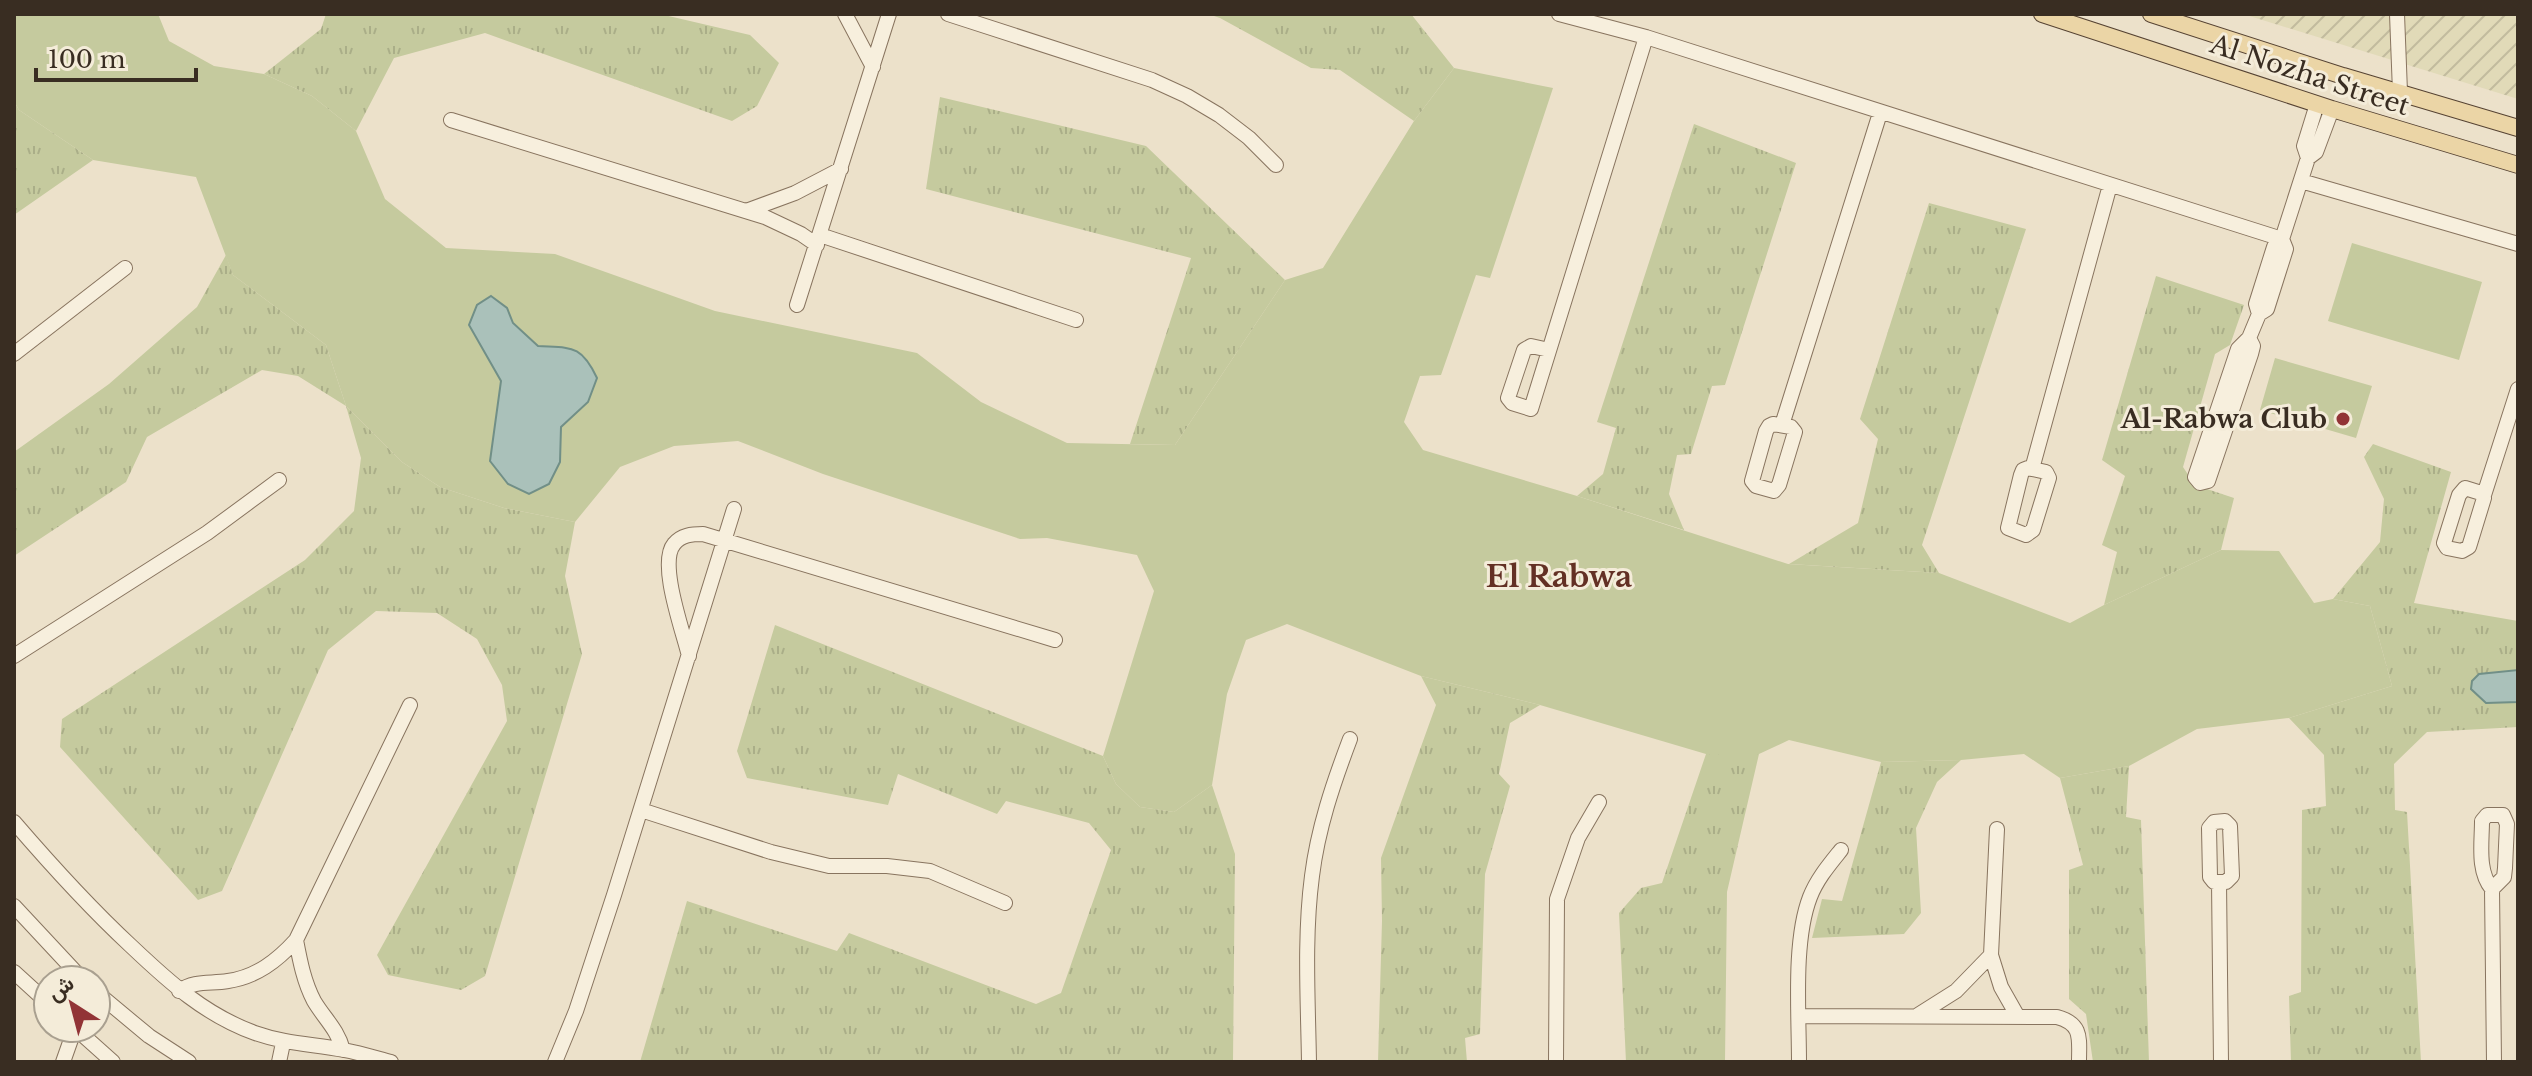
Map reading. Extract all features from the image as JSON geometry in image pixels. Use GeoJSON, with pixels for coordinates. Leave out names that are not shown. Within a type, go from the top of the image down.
{"type":"FeatureCollection","features":[{"type":"Feature","properties":{"kind":"main road","name":"Al Nozha Street"},"geometry":{"type":"LineString","coordinates":[[2042,14],[2324,107],[2518,165]]}},
{"type":"Feature","properties":{"kind":"main road","name":"Al Nozha Street"},"geometry":{"type":"LineString","coordinates":[[2151,14],[2518,128]]}},
{"type":"Feature","properties":{"kind":"street"},"geometry":{"type":"LineString","coordinates":[[845,14],[873,67]]}},
{"type":"Feature","properties":{"kind":"street"},"geometry":{"type":"LineString","coordinates":[[797,305],[889,14]]}},
{"type":"Feature","properties":{"kind":"street"},"geometry":{"type":"LineString","coordinates":[[948,14],[1152,80],[1187,96],[1249,138],[1276,165]]}},
{"type":"Feature","properties":{"kind":"street"},"geometry":{"type":"LineString","coordinates":[[1559,14],[1646,37],[2282,239]]}},
{"type":"Feature","properties":{"kind":"street"},"geometry":{"type":"LineString","coordinates":[[2397,14],[2400,92]]}},
{"type":"Feature","properties":{"kind":"street"},"geometry":{"type":"LineString","coordinates":[[1549,350],[1646,37]]}},
{"type":"Feature","properties":{"kind":"street"},"geometry":{"type":"LineString","coordinates":[[2249,338],[2253,346],[2230,421],[2208,481],[2200,483],[2195,477],[2238,349],[2249,338],[2259,314],[2267,309],[2286,249],[2282,239],[2308,158],[2304,146],[2324,107]]}},
{"type":"Feature","properties":{"kind":"street"},"geometry":{"type":"LineString","coordinates":[[1782,425],[1880,113]]}},
{"type":"Feature","properties":{"kind":"street"},"geometry":{"type":"LineString","coordinates":[[451,120],[746,211],[819,240],[1076,320]]}},
{"type":"Feature","properties":{"kind":"street"},"geometry":{"type":"LineString","coordinates":[[746,211],[795,193],[841,169]]}},
{"type":"Feature","properties":{"kind":"street"},"geometry":{"type":"LineString","coordinates":[[2301,181],[2518,244]]}},
{"type":"Feature","properties":{"kind":"street"},"geometry":{"type":"LineString","coordinates":[[2032,469],[2110,185]]}},
{"type":"Feature","properties":{"kind":"street"},"geometry":{"type":"LineString","coordinates":[[14,354],[125,268]]}},
{"type":"Feature","properties":{"kind":"street"},"geometry":{"type":"LineString","coordinates":[[2484,495],[2518,389]]}},
{"type":"Feature","properties":{"kind":"street"},"geometry":{"type":"LineString","coordinates":[[2215,416],[2230,421]]}},
{"type":"Feature","properties":{"kind":"street"},"geometry":{"type":"LineString","coordinates":[[14,656],[207,533],[279,480]]}},
{"type":"Feature","properties":{"kind":"street"},"geometry":{"type":"LineString","coordinates":[[555,1062],[576,1011],[734,509]]}},
{"type":"Feature","properties":{"kind":"street"},"geometry":{"type":"LineString","coordinates":[[689,658],[668,573],[667,557],[674,543],[687,535],[703,534],[1055,640]]}},
{"type":"Feature","properties":{"kind":"street"},"geometry":{"type":"LineString","coordinates":[[179,991],[199,982],[244,978],[282,956],[296,940],[410,705]]}},
{"type":"Feature","properties":{"kind":"street"},"geometry":{"type":"LineString","coordinates":[[1309,1062],[1308,924],[1312,877],[1320,830],[1350,739]]}},
{"type":"Feature","properties":{"kind":"street"},"geometry":{"type":"LineString","coordinates":[[1556,1062],[1557,899],[1578,838],[1599,802]]}},
{"type":"Feature","properties":{"kind":"street"},"geometry":{"type":"LineString","coordinates":[[641,810],[771,852],[829,866],[887,866],[930,871],[1005,903]]}},
{"type":"Feature","properties":{"kind":"street"},"geometry":{"type":"LineString","coordinates":[[14,822],[106,924],[179,991],[232,1023],[300,1051],[343,1050],[391,1062]]}},
{"type":"Feature","properties":{"kind":"street"},"geometry":{"type":"LineString","coordinates":[[1997,829],[1991,955],[2001,987],[2018,1017]]}},
{"type":"Feature","properties":{"kind":"street"},"geometry":{"type":"LineString","coordinates":[[1799,1062],[1803,922],[1810,896],[1823,871],[1841,850]]}},
{"type":"Feature","properties":{"kind":"street"},"geometry":{"type":"LineString","coordinates":[[2219,882],[2221,1062]]}},
{"type":"Feature","properties":{"kind":"street"},"geometry":{"type":"LineString","coordinates":[[2492,889],[2494,1062]]}},
{"type":"Feature","properties":{"kind":"street"},"geometry":{"type":"LineString","coordinates":[[14,906],[68,964]]}},
{"type":"Feature","properties":{"kind":"street"},"geometry":{"type":"LineString","coordinates":[[296,940],[314,1000],[337,1034],[343,1050]]}},
{"type":"Feature","properties":{"kind":"street"},"geometry":{"type":"LineString","coordinates":[[1915,1016],[1956,991],[1991,955]]}},
{"type":"Feature","properties":{"kind":"street"},"geometry":{"type":"LineString","coordinates":[[14,972],[32,988]]}},
{"type":"Feature","properties":{"kind":"street"},"geometry":{"type":"LineString","coordinates":[[112,1005],[149,1036],[189,1062]]}},
{"type":"Feature","properties":{"kind":"street"},"geometry":{"type":"LineString","coordinates":[[1799,1016],[2057,1017],[2069,1020],[2077,1030],[2079,1062]]}},
{"type":"Feature","properties":{"kind":"street"},"geometry":{"type":"LineString","coordinates":[[279,1062],[283,1043]]}},
{"type":"Feature","properties":{"kind":"street"},"geometry":{"type":"LineString","coordinates":[[93,1044],[113,1062]]}},
{"type":"Feature","properties":{"kind":"shaded area"},"geometry":{"type":"Polygon","coordinates":[[[2243,14],[2518,14],[2518,99],[2243,14]]]}},
{"type":"Feature","properties":{"kind":"green space"},"geometry":{"type":"Polygon","coordinates":[[[14,14],[158,14],[169,41],[214,66],[264,74],[312,96],[356,131],[385,199],[446,248],[555,254],[715,311],[917,353],[981,402],[1067,443],[1175,445],[1285,280],[1323,268],[1414,121],[1454,68],[1553,88],[1490,278],[1476,275],[1441,375],[1420,376],[1404,422],[1423,450],[1788,564],[1939,573],[2070,623],[2221,550],[2279,551],[2314,603],[2333,599],[2370,606],[2392,686],[2289,718],[2197,729],[2129,766],[2060,778],[2024,754],[1961,760],[1881,762],[1789,740],[1759,754],[1706,754],[1540,705],[1421,676],[1287,624],[1246,640],[1227,694],[1212,785],[1174,812],[1140,807],[1116,784],[1103,756],[1154,591],[1137,555],[1047,538],[1020,539],[823,474],[738,441],[674,446],[620,467],[575,522],[504,508],[440,487],[402,462],[346,406],[326,345],[233,275],[196,177],[93,160],[19,110],[14,101],[14,14]]]}},
{"type":"Feature","properties":{"kind":"green space"},"geometry":{"type":"Polygon","coordinates":[[[326,14],[660,14],[750,35],[779,63],[757,106],[732,121],[485,33],[394,58],[356,131],[312,96],[264,74],[321,29],[326,14]]]}},
{"type":"Feature","properties":{"kind":"green space"},"geometry":{"type":"Polygon","coordinates":[[[1208,14],[1411,14],[1454,68],[1414,121],[1340,70],[1311,68],[1208,14]]]}},
{"type":"Feature","properties":{"kind":"green space"},"geometry":{"type":"Polygon","coordinates":[[[940,97],[1146,146],[1285,280],[1175,445],[1130,444],[1191,258],[926,189],[940,97]]]}},
{"type":"Feature","properties":{"kind":"green space"},"geometry":{"type":"Polygon","coordinates":[[[14,101],[19,110],[93,160],[14,215],[14,101]]]}},
{"type":"Feature","properties":{"kind":"green space"},"geometry":{"type":"Polygon","coordinates":[[[1694,124],[1796,163],[1725,385],[1712,386],[1691,454],[1677,455],[1669,494],[1684,530],[1577,496],[1603,474],[1616,428],[1597,422],[1694,124]]]}},
{"type":"Feature","properties":{"kind":"green space"},"geometry":{"type":"Polygon","coordinates":[[[1929,203],[2026,229],[1922,545],[1939,573],[1789,564],[1858,523],[1878,439],[1860,419],[1929,203]]]}},
{"type":"Feature","properties":{"kind":"green space"},"geometry":{"type":"Polygon","coordinates":[[[2352,243],[2482,282],[2459,360],[2328,321],[2352,243]]]}},
{"type":"Feature","properties":{"kind":"green space"},"geometry":{"type":"Polygon","coordinates":[[[226,255],[233,275],[326,345],[346,406],[298,376],[262,370],[147,437],[126,482],[14,556],[14,452],[109,384],[197,307],[226,255]]]}},
{"type":"Feature","properties":{"kind":"green space"},"geometry":{"type":"Polygon","coordinates":[[[2156,276],[2244,305],[2230,345],[2215,354],[2183,467],[2195,485],[2234,498],[2221,550],[2104,605],[2117,552],[2102,545],[2125,476],[2102,460],[2156,276]]]}},
{"type":"Feature","properties":{"kind":"green space"},"geometry":{"type":"Polygon","coordinates":[[[2275,358],[2372,386],[2356,438],[2260,410],[2275,358]]]}},
{"type":"Feature","properties":{"kind":"green space"},"geometry":{"type":"Polygon","coordinates":[[[346,406],[402,462],[440,487],[504,508],[575,522],[565,576],[582,654],[485,976],[461,990],[388,975],[377,955],[507,721],[502,685],[477,639],[437,613],[376,611],[328,650],[222,891],[198,900],[60,747],[62,719],[305,560],[354,511],[361,458],[346,406]]]}},
{"type":"Feature","properties":{"kind":"green space"},"geometry":{"type":"Polygon","coordinates":[[[2373,444],[2451,472],[2414,603],[2518,621],[2518,727],[2427,732],[2394,764],[2395,810],[2407,812],[2421,1062],[2291,1062],[2289,996],[2301,992],[2302,810],[2326,806],[2324,755],[2289,718],[2392,686],[2370,606],[2333,599],[2380,542],[2384,499],[2364,457],[2373,444]]]}},
{"type":"Feature","properties":{"kind":"green space"},"geometry":{"type":"Polygon","coordinates":[[[775,625],[1103,756],[1116,784],[1140,807],[1174,812],[1212,785],[1235,854],[1233,1062],[640,1062],[687,901],[837,951],[849,933],[1036,1004],[1061,993],[1111,850],[1089,823],[1006,801],[997,814],[898,774],[888,805],[747,778],[737,751],[775,625]]]}},
{"type":"Feature","properties":{"kind":"green space"},"geometry":{"type":"Polygon","coordinates":[[[1421,676],[1540,705],[1510,723],[1499,774],[1510,786],[1485,874],[1480,1034],[1465,1038],[1467,1062],[1378,1062],[1381,858],[1436,705],[1421,676]]]}},
{"type":"Feature","properties":{"kind":"green space"},"geometry":{"type":"Polygon","coordinates":[[[1706,754],[1759,754],[1727,892],[1725,1062],[1626,1062],[1619,913],[1641,888],[1662,883],[1706,754]]]}},
{"type":"Feature","properties":{"kind":"green space"},"geometry":{"type":"Polygon","coordinates":[[[1961,760],[1937,782],[1916,828],[1921,913],[1904,934],[1812,938],[1822,899],[1842,901],[1881,762],[1961,760]]]}},
{"type":"Feature","properties":{"kind":"green space"},"geometry":{"type":"Polygon","coordinates":[[[2129,766],[2126,817],[2141,820],[2149,1062],[2093,1062],[2086,1014],[2069,999],[2069,870],[2083,865],[2060,778],[2129,766]]]}},
{"type":"Feature","properties":{"kind":"water"},"geometry":{"type":"Polygon","coordinates":[[[491,296],[507,308],[513,323],[538,346],[559,347],[580,353],[597,378],[588,402],[561,427],[560,462],[549,484],[529,494],[508,484],[490,461],[501,381],[469,325],[477,305],[491,296]]]}},
{"type":"Feature","properties":{"kind":"water"},"geometry":{"type":"Polygon","coordinates":[[[2518,670],[2518,702],[2486,703],[2471,689],[2472,681],[2479,674],[2518,670]]]}},
{"type":"Feature","properties":{"kind":"place","name":"Al-Rabwa Club"},"geometry":{"type":"Point","coordinates":[2343,419]}},
{"type":"Feature","properties":{"kind":"district","name":"El Rabwa"},"geometry":{"type":"Point","coordinates":[1559,577]}}]}
